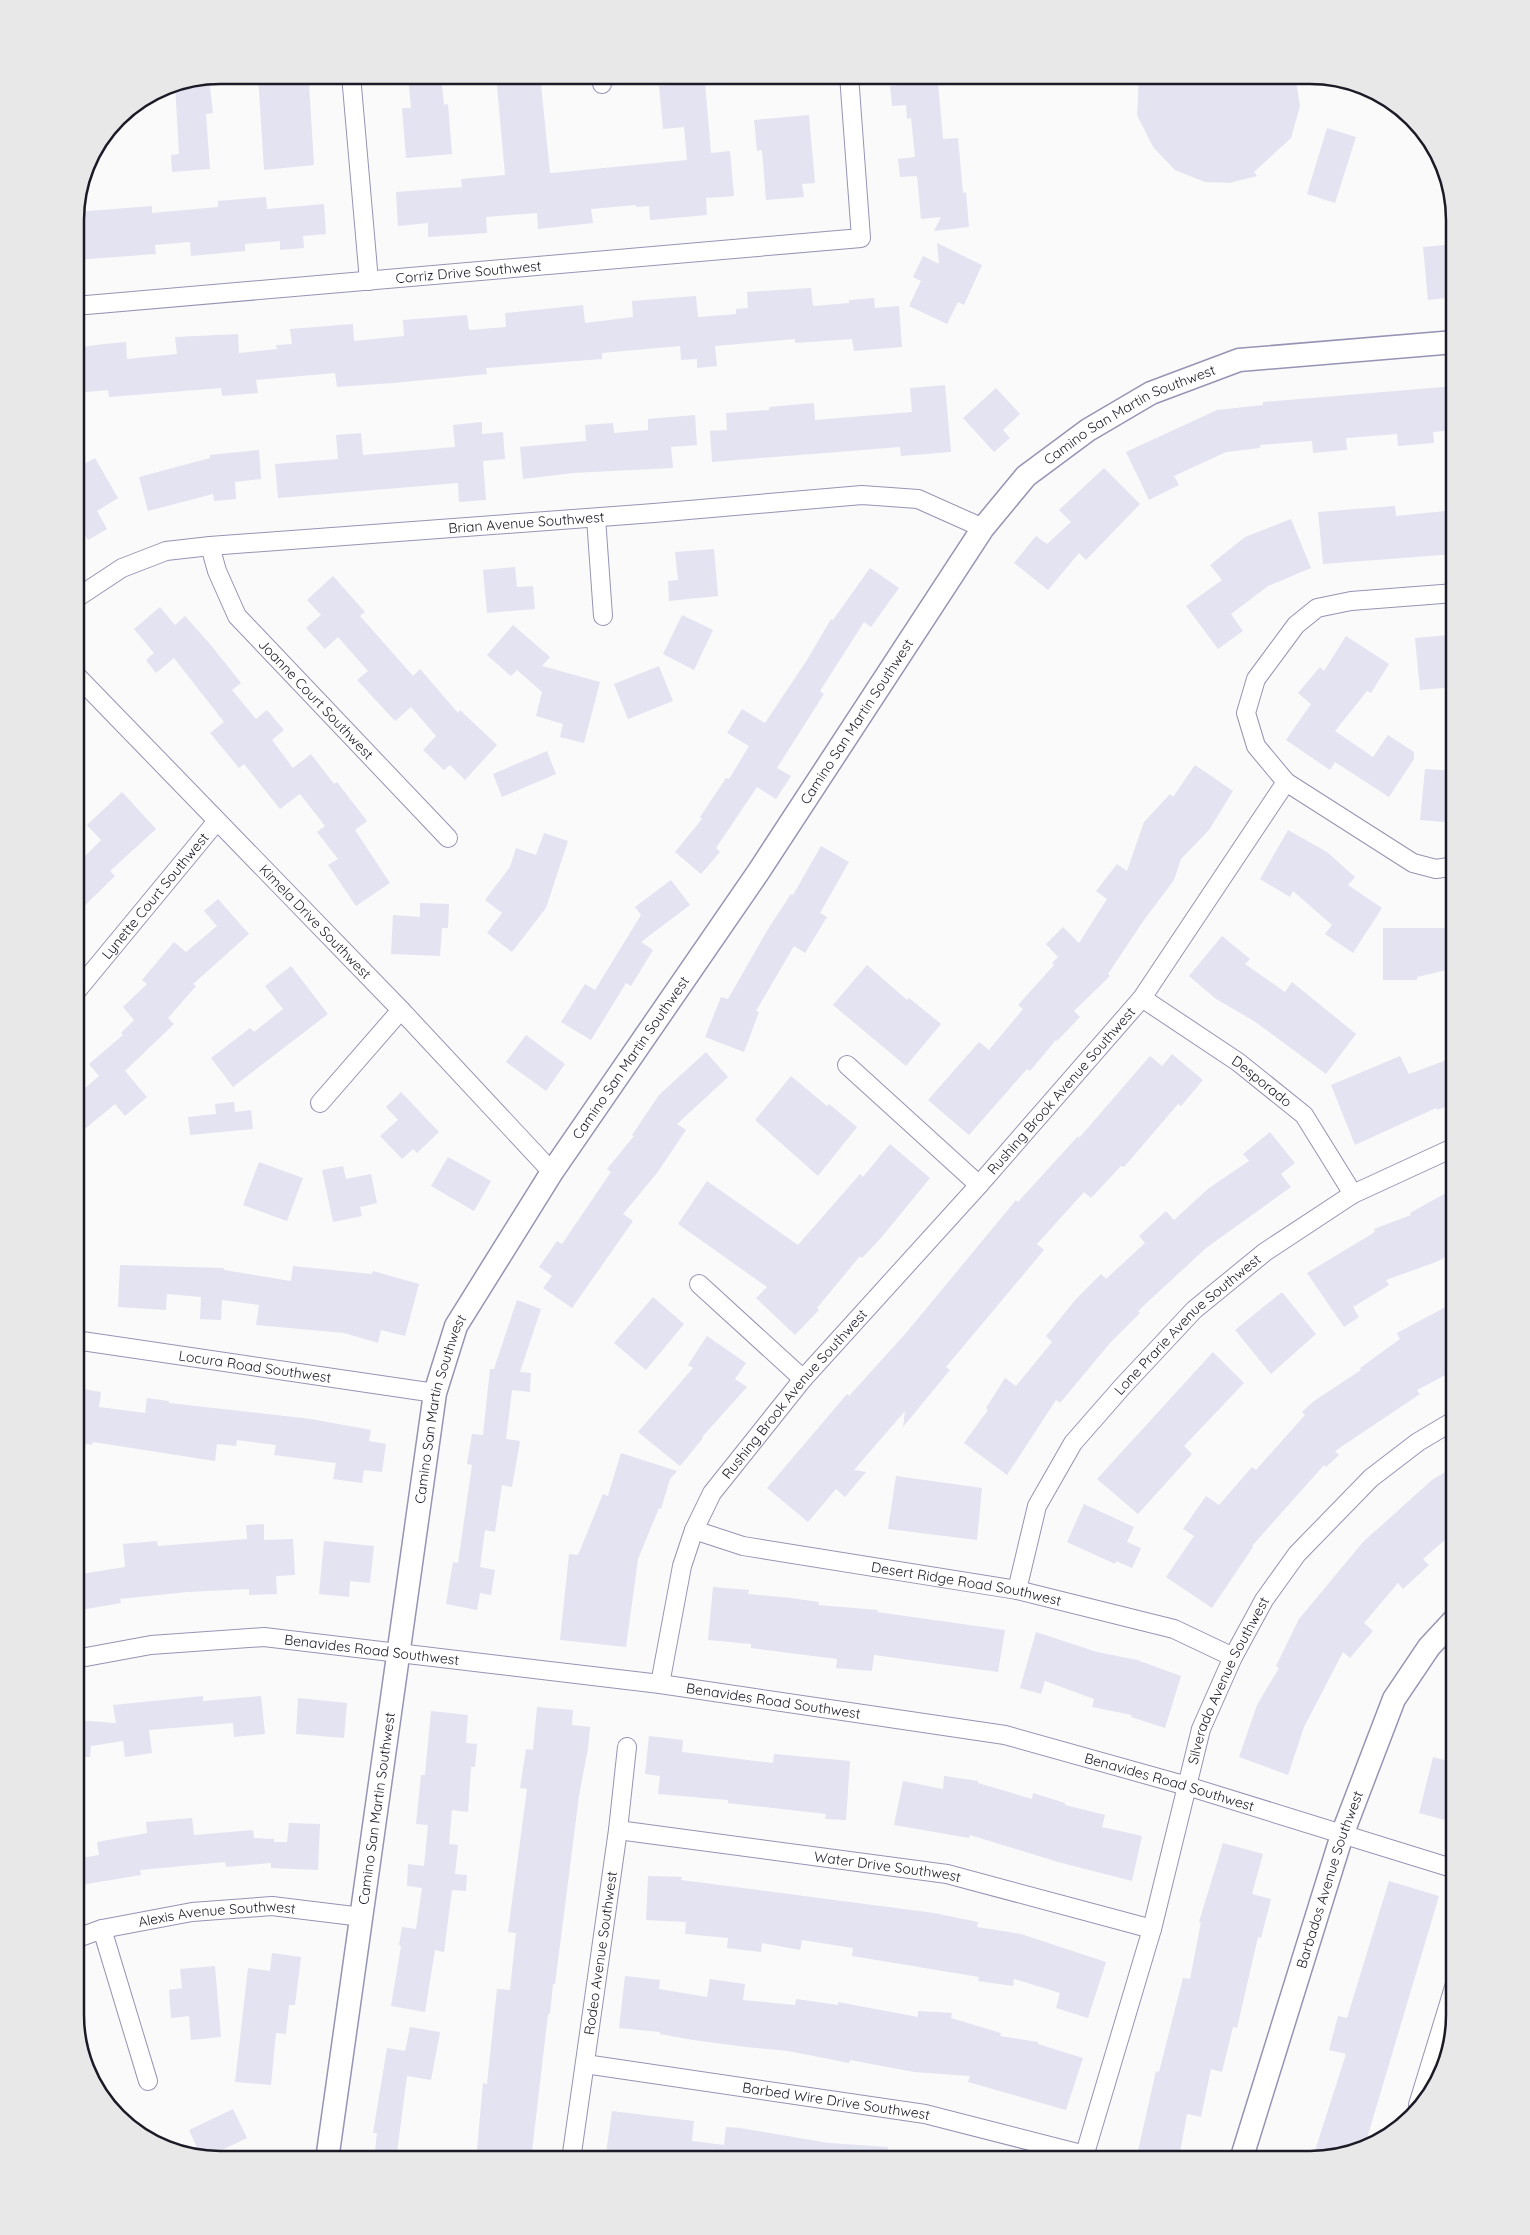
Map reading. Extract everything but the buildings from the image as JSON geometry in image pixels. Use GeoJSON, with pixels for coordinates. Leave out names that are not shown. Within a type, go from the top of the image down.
{"type":"FeatureCollection","features":[{"type":"Feature","properties":{"kind":"street"},"geometry":{"type":"LineString","coordinates":[[352,84],[369,281]]}},
{"type":"Feature","properties":{"kind":"street","name":"Corriz Drive Southwest"},"geometry":{"type":"LineString","coordinates":[[84,305],[861,238],[850,84]]}},
{"type":"Feature","properties":{"kind":"street","name":"Camino San Martin Southwest"},"geometry":{"type":"LineString","coordinates":[[328,2151],[435,1394],[456,1326],[552,1172],[758,871],[983,528],[1026,476],[1088,430],[1151,394],[1239,360],[1446,343]]}},
{"type":"Feature","properties":{"kind":"street","name":"Brian Avenue Southwest"},"geometry":{"type":"LineString","coordinates":[[84,593],[122,568],[166,551],[210,546],[596,518],[862,495],[918,499],[983,528]]}},
{"type":"Feature","properties":{"kind":"street"},"geometry":{"type":"LineString","coordinates":[[596,518],[603,616]]}},
{"type":"Feature","properties":{"kind":"street","name":"Joanne Court Southwest"},"geometry":{"type":"LineString","coordinates":[[210,546],[217,571],[237,616],[448,838]]}},
{"type":"Feature","properties":{"kind":"street"},"geometry":{"type":"LineString","coordinates":[[1446,594],[1351,601],[1318,608],[1296,625],[1256,679],[1246,713],[1256,746],[1286,782],[1413,863],[1436,869],[1446,867]]}},
{"type":"Feature","properties":{"kind":"street","name":"Kimela Drive Southwest"},"geometry":{"type":"LineString","coordinates":[[84,683],[400,1010],[552,1172]]}},
{"type":"Feature","properties":{"kind":"street","name":"Rushing Brook Avenue Southwest"},"geometry":{"type":"LineString","coordinates":[[660,1684],[682,1566],[694,1530],[712,1493],[803,1379],[979,1185],[1142,998],[1286,782]]}},
{"type":"Feature","properties":{"kind":"street","name":"Lynette Court Southwest"},"geometry":{"type":"LineString","coordinates":[[84,982],[217,821]]}},
{"type":"Feature","properties":{"kind":"street","name":"Desporado"},"geometry":{"type":"LineString","coordinates":[[1142,998],[1238,1062],[1304,1115],[1353,1194]]}},
{"type":"Feature","properties":{"kind":"street"},"geometry":{"type":"LineString","coordinates":[[320,1103],[400,1010]]}},
{"type":"Feature","properties":{"kind":"street"},"geometry":{"type":"LineString","coordinates":[[847,1065],[979,1185]]}},
{"type":"Feature","properties":{"kind":"street","name":"Lone Prarie Avenue Southwest"},"geometry":{"type":"LineString","coordinates":[[1017,1590],[1037,1506],[1073,1443],[1194,1310],[1265,1252],[1353,1194],[1446,1151]]}},
{"type":"Feature","properties":{"kind":"street"},"geometry":{"type":"LineString","coordinates":[[699,1284],[803,1379]]}},
{"type":"Feature","properties":{"kind":"street","name":"Locura Road Southwest"},"geometry":{"type":"LineString","coordinates":[[84,1341],[435,1394]]}},
{"type":"Feature","properties":{"kind":"street","name":"Silverado Avenue Southwest"},"geometry":{"type":"LineString","coordinates":[[1086,2151],[1152,1929],[1201,1729],[1233,1657],[1264,1600],[1297,1554],[1371,1478],[1418,1442],[1446,1425]]}},
{"type":"Feature","properties":{"kind":"street","name":"Desert Ridge Road Southwest"},"geometry":{"type":"LineString","coordinates":[[694,1530],[743,1546],[1017,1590],[1174,1629],[1233,1657]]}},
{"type":"Feature","properties":{"kind":"street","name":"Barbados Avenue Southwest"},"geometry":{"type":"LineString","coordinates":[[1244,2151],[1342,1835],[1394,1699],[1429,1647],[1446,1629]]}},
{"type":"Feature","properties":{"kind":"street","name":"Benavides Road Southwest"},"geometry":{"type":"LineString","coordinates":[[84,1657],[152,1645],[264,1637],[660,1684],[1005,1735],[1188,1786],[1342,1835],[1446,1865]]}},
{"type":"Feature","properties":{"kind":"street","name":"Rodeo Avenue Southwest"},"geometry":{"type":"LineString","coordinates":[[572,2151],[618,1830],[627,1747]]}},
{"type":"Feature","properties":{"kind":"street","name":"Water Drive Southwest"},"geometry":{"type":"LineString","coordinates":[[618,1830],[948,1874],[1152,1929]]}},
{"type":"Feature","properties":{"kind":"street","name":"Alexis Avenue Southwest"},"geometry":{"type":"LineString","coordinates":[[84,1936],[102,1929],[192,1912],[272,1906],[362,1917]]}},
{"type":"Feature","properties":{"kind":"street"},"geometry":{"type":"LineString","coordinates":[[102,1929],[148,2081]]}},
{"type":"Feature","properties":{"kind":"street"},"geometry":{"type":"LineString","coordinates":[[1422,2092],[1446,2013]]}},
{"type":"Feature","properties":{"kind":"street","name":"Barbed Wire Drive Southwest"},"geometry":{"type":"LineString","coordinates":[[585,2064],[925,2114],[1059,2151]]}}]}
